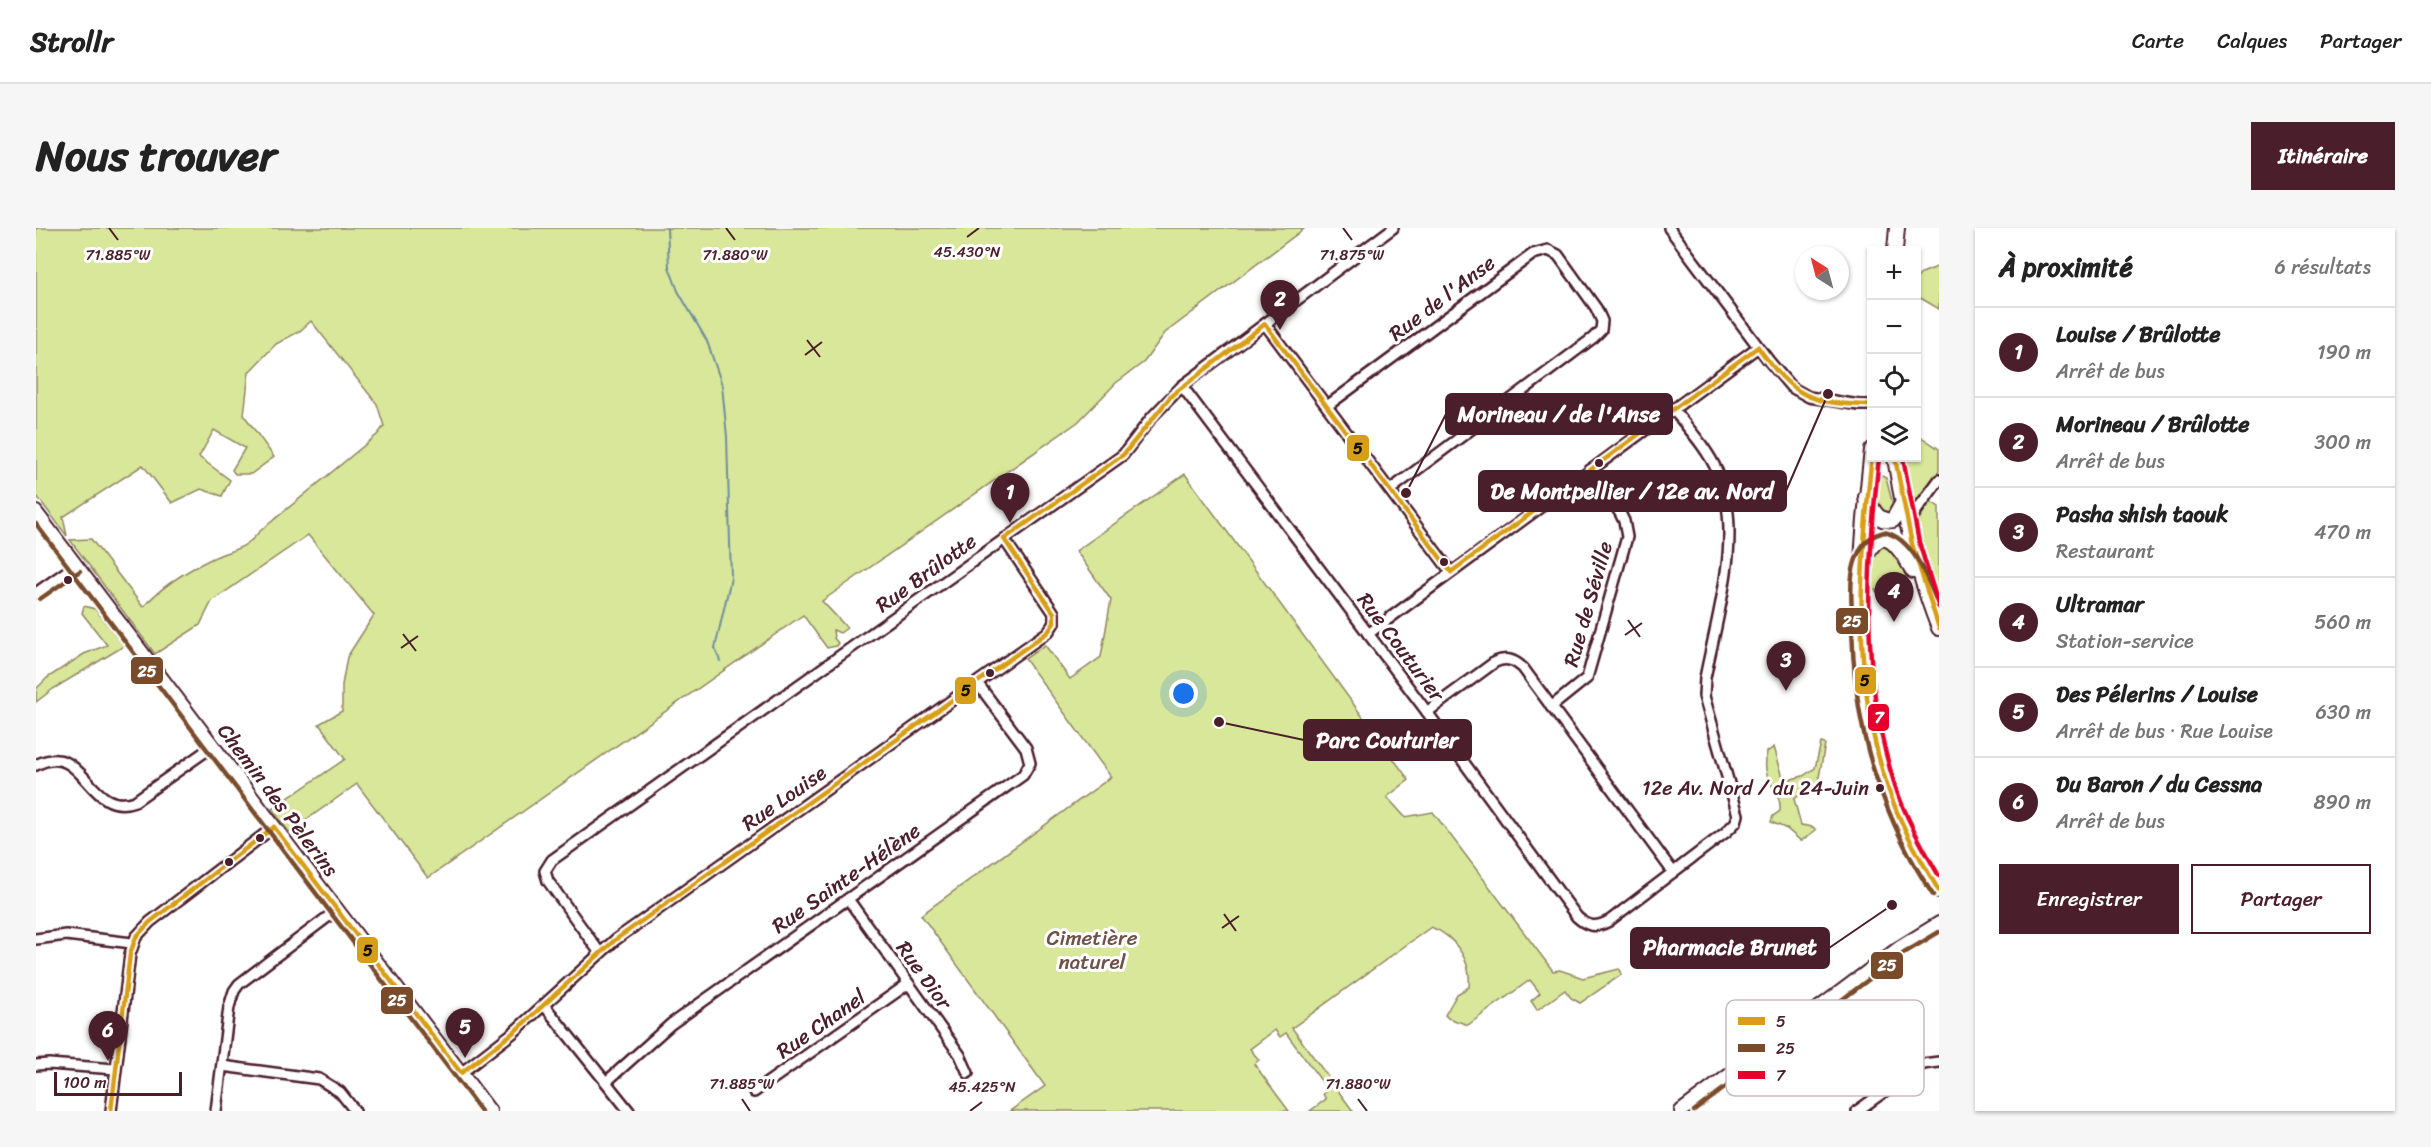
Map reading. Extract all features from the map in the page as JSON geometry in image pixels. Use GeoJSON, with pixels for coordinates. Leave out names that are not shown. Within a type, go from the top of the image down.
{"type":"FeatureCollection","features":[{"type":"Feature","properties":{"kind":"main road"},"geometry":{"type":"LineString","coordinates":[[1895,246],[1897,228]]}},
{"type":"Feature","properties":{"kind":"main road"},"geometry":{"type":"LineString","coordinates":[[1870,462],[1860,570],[1859,642],[1866,705],[1872,739],[1898,814],[1939,891]]}},
{"type":"Feature","properties":{"kind":"main road"},"geometry":{"type":"LineString","coordinates":[[1896,462],[1906,525],[1925,594]]}},
{"type":"Feature","properties":{"kind":"main road"},"geometry":{"type":"LineString","coordinates":[[1866,497],[1876,515],[1882,520],[1893,520],[1902,504]]}},
{"type":"Feature","properties":{"kind":"main road"},"geometry":{"type":"LineString","coordinates":[[1860,570],[1870,547],[1879,540],[1890,540],[1901,550],[1925,594],[1939,628]]}},
{"type":"Feature","properties":{"kind":"street","name":"Rue Brûlotte"},"geometry":{"type":"LineString","coordinates":[[600,953],[548,881],[545,871],[552,860],[1123,455],[1165,402],[1182,386],[1393,228]]}},
{"type":"Feature","properties":{"kind":"street"},"geometry":{"type":"LineString","coordinates":[[1669,228],[1786,382],[1802,395],[1867,405]]}},
{"type":"Feature","properties":{"kind":"street","name":"Rue de l'Anse"},"geometry":{"type":"LineString","coordinates":[[1327,406],[1533,254],[1548,250],[1562,260],[1600,314],[1600,330],[1593,338],[1390,490]]}},
{"type":"Feature","properties":{"kind":"street"},"geometry":{"type":"LineString","coordinates":[[1265,324],[1451,572]]}},
{"type":"Feature","properties":{"kind":"street"},"geometry":{"type":"LineString","coordinates":[[1368,634],[1672,408],[1758,347]]}},
{"type":"Feature","properties":{"kind":"street","name":"Rue Couturier"},"geometry":{"type":"LineString","coordinates":[[1182,386],[1427,712],[1577,917],[1593,926],[1609,921],[1673,872]]}},
{"type":"Feature","properties":{"kind":"street"},"geometry":{"type":"LineString","coordinates":[[1427,712],[1495,662],[1502,659],[1519,665],[1673,872],[1736,822],[1738,815],[1704,696],[1705,678],[1730,551],[1729,512],[1723,487],[1713,462],[1672,408]]}},
{"type":"Feature","properties":{"kind":"street","name":"Rue de Séville"},"geometry":{"type":"LineString","coordinates":[[1551,706],[1587,678],[1627,537],[1620,513],[1590,470]]}},
{"type":"Feature","properties":{"kind":"street"},"geometry":{"type":"LineString","coordinates":[[1906,525],[1939,480]]}},
{"type":"Feature","properties":{"kind":"street","name":"Chemin des Pèlerins"},"geometry":{"type":"LineString","coordinates":[[36,512],[490,1111]]}},
{"type":"Feature","properties":{"kind":"street","name":"Rue Louise"},"geometry":{"type":"LineString","coordinates":[[461,1073],[514,1032],[600,953],[631,928],[1043,636],[1054,623],[1054,613],[1004,539]]}},
{"type":"Feature","properties":{"kind":"street"},"geometry":{"type":"LineString","coordinates":[[36,593],[76,565]]}},
{"type":"Feature","properties":{"kind":"street","name":"Rue Sainte-Hélène"},"geometry":{"type":"LineString","coordinates":[[606,1082],[671,1024],[1015,781],[1027,770],[1030,763],[1026,748],[978,684]]}},
{"type":"Feature","properties":{"kind":"street"},"geometry":{"type":"LineString","coordinates":[[36,765],[52,760],[68,762],[100,796],[118,803],[128,803],[135,801],[213,746]]}},
{"type":"Feature","properties":{"kind":"street"},"geometry":{"type":"LineString","coordinates":[[111,1111],[132,944],[150,922],[274,827]]}},
{"type":"Feature","properties":{"kind":"street","name":"Rue Dior"},"geometry":{"type":"LineString","coordinates":[[848,900],[960,1055],[968,1073]]}},
{"type":"Feature","properties":{"kind":"street"},"geometry":{"type":"LineString","coordinates":[[216,1111],[230,999],[239,984],[337,910]]}},
{"type":"Feature","properties":{"kind":"street"},"geometry":{"type":"LineString","coordinates":[[1829,1000],[1900,947],[1939,923]]}},
{"type":"Feature","properties":{"kind":"street"},"geometry":{"type":"LineString","coordinates":[[36,939],[66,936],[132,944]]}},
{"type":"Feature","properties":{"kind":"street","name":"Rue Chanel"},"geometry":{"type":"LineString","coordinates":[[754,1092],[908,984]]}},
{"type":"Feature","properties":{"kind":"street"},"geometry":{"type":"LineString","coordinates":[[544,1005],[629,1111]]}},
{"type":"Feature","properties":{"kind":"street"},"geometry":{"type":"LineString","coordinates":[[1924,1064],[1939,1062]]}},
{"type":"Feature","properties":{"kind":"street"},"geometry":{"type":"LineString","coordinates":[[36,1065],[115,1069]]}},
{"type":"Feature","properties":{"kind":"street"},"geometry":{"type":"LineString","coordinates":[[222,1066],[319,1079],[334,1086],[354,1111]]}},
{"type":"Feature","properties":{"kind":"street"},"geometry":{"type":"LineString","coordinates":[[1681,1111],[1726,1077]]}},
{"type":"Feature","properties":{"kind":"street"},"geometry":{"type":"LineString","coordinates":[[1857,1111],[1878,1096]]}},
{"type":"Feature","properties":{"kind":"green space"},"geometry":{"type":"Polygon","coordinates":[[[36,228],[1305,228],[1165,333],[1144,362],[1116,383],[1078,422],[822,601],[847,628],[840,633],[833,630],[834,638],[838,643],[836,646],[827,648],[803,615],[428,878],[357,784],[289,832],[272,809],[345,759],[319,724],[342,711],[342,685],[347,657],[374,615],[308,535],[212,601],[200,625],[155,654],[70,540],[91,539],[143,607],[158,592],[184,574],[248,543],[378,434],[384,426],[377,404],[311,321],[300,331],[276,344],[249,372],[244,415],[274,457],[251,474],[235,474],[232,470],[245,448],[214,430],[199,457],[230,480],[222,496],[201,489],[172,503],[143,465],[63,517],[67,536],[36,495],[36,228]]]}},
{"type":"Feature","properties":{"kind":"green space"},"geometry":{"type":"Polygon","coordinates":[[[1939,266],[1939,309],[1921,298],[1922,273],[1939,266]]]}},
{"type":"Feature","properties":{"kind":"green space"},"geometry":{"type":"Polygon","coordinates":[[[1921,437],[1939,449],[1939,471],[1915,505],[1908,501],[1902,462],[1921,462],[1921,437]]]}},
{"type":"Feature","properties":{"kind":"green space","name":"Cimetière naturel"},"geometry":{"type":"Polygon","coordinates":[[[1185,474],[1409,780],[1387,797],[1405,817],[1433,812],[1553,971],[1560,970],[1583,978],[1619,969],[1621,975],[1580,1003],[1571,998],[1565,990],[1537,1010],[1531,1001],[1540,993],[1530,980],[1468,1025],[1445,1015],[1457,994],[1469,987],[1465,959],[1454,943],[1440,931],[1431,927],[1292,1028],[1353,1111],[1310,1111],[1326,1099],[1323,1094],[1328,1090],[1286,1033],[1280,1037],[1275,1030],[1250,1049],[1259,1060],[1254,1064],[1289,1111],[1010,1111],[1045,1086],[921,915],[1111,777],[1025,659],[1045,645],[1070,679],[1101,657],[1111,600],[1076,551],[1185,474]]]}},
{"type":"Feature","properties":{"kind":"green space"},"geometry":{"type":"Polygon","coordinates":[[[1882,476],[1886,478],[1893,505],[1890,514],[1884,516],[1875,508],[1877,481],[1882,476]]]}},
{"type":"Feature","properties":{"kind":"green space"},"geometry":{"type":"Polygon","coordinates":[[[1930,501],[1939,507],[1939,607],[1917,541],[1915,527],[1930,501]]]}},
{"type":"Feature","properties":{"kind":"green space"},"geometry":{"type":"Polygon","coordinates":[[[1885,543],[1897,552],[1911,592],[1904,599],[1897,582],[1892,578],[1884,579],[1877,592],[1867,582],[1870,554],[1885,543]]]}},
{"type":"Feature","properties":{"kind":"green space"},"geometry":{"type":"Polygon","coordinates":[[[84,606],[95,609],[124,646],[53,689],[36,702],[36,689],[47,678],[84,654],[107,645],[82,613],[84,606]]]}},
{"type":"Feature","properties":{"kind":"green space"},"geometry":{"type":"Polygon","coordinates":[[[1821,743],[1825,744],[1818,783],[1794,799],[1801,825],[1813,827],[1816,830],[1801,841],[1787,829],[1771,822],[1773,816],[1780,811],[1780,803],[1766,772],[1767,752],[1774,747],[1784,781],[1803,776],[1815,768],[1821,743]]]}},
{"type":"Feature","properties":{"kind":"waterway"},"geometry":{"type":"LineString","coordinates":[[667,228],[669,267],[678,291],[707,341],[722,385],[727,437],[731,578],[715,648],[720,661]]}},
{"type":"Feature","properties":{"kind":"transit line","name":"5"},"geometry":{"type":"LineString","coordinates":[[1265,324],[1451,572]]}},
{"type":"Feature","properties":{"kind":"transit line","name":"5"},"geometry":{"type":"LineString","coordinates":[[1004,539],[1123,455],[1172,395],[1265,324]]}},
{"type":"Feature","properties":{"kind":"transit line","name":"5"},"geometry":{"type":"LineString","coordinates":[[1758,347],[1782,377],[1805,394],[1833,403],[1867,405]]}},
{"type":"Feature","properties":{"kind":"transit line","name":"5"},"geometry":{"type":"LineString","coordinates":[[1451,572],[1758,347]]}},
{"type":"Feature","properties":{"kind":"transit line","name":"5"},"geometry":{"type":"LineString","coordinates":[[1871,462],[1862,580],[1863,663],[1868,704],[1876,745],[1897,813],[1939,891]]}},
{"type":"Feature","properties":{"kind":"transit line","name":"7"},"geometry":{"type":"LineString","coordinates":[[1879,462],[1872,539],[1869,621],[1876,702],[1883,742],[1898,794],[1939,876]]}},
{"type":"Feature","properties":{"kind":"transit line","name":"5"},"geometry":{"type":"LineString","coordinates":[[1896,462],[1912,544],[1939,628]]}},
{"type":"Feature","properties":{"kind":"transit line","name":"7"},"geometry":{"type":"LineString","coordinates":[[1904,462],[1919,542],[1939,607]]}},
{"type":"Feature","properties":{"kind":"transit line","name":"25"},"geometry":{"type":"LineString","coordinates":[[36,524],[481,1111]]}},
{"type":"Feature","properties":{"kind":"transit line","name":"25"},"geometry":{"type":"LineString","coordinates":[[1933,895],[1908,854],[1888,810],[1865,739],[1857,698],[1853,656],[1851,589],[1854,565],[1864,543],[1884,532],[1904,543],[1919,562],[1939,607]]}},
{"type":"Feature","properties":{"kind":"transit line","name":"5"},"geometry":{"type":"LineString","coordinates":[[461,1073],[514,1032],[615,940],[1048,632],[1054,623],[1054,613],[1004,539]]}},
{"type":"Feature","properties":{"kind":"transit line","name":"25"},"geometry":{"type":"LineString","coordinates":[[40,599],[80,571]]}},
{"type":"Feature","properties":{"kind":"transit line","name":"5"},"geometry":{"type":"LineString","coordinates":[[274,827],[461,1073]]}},
{"type":"Feature","properties":{"kind":"transit line","name":"5"},"geometry":{"type":"LineString","coordinates":[[111,1111],[130,954],[136,937],[150,922],[274,827]]}},
{"type":"Feature","properties":{"kind":"transit line","name":"25"},"geometry":{"type":"LineString","coordinates":[[1842,1000],[1904,953],[1939,932]]}},
{"type":"Feature","properties":{"kind":"transit line","name":"25"},"geometry":{"type":"LineString","coordinates":[[1694,1111],[1726,1087]]}},
{"type":"Feature","properties":{"kind":"place","name":"Morineau / Brûlotte"},"geometry":{"type":"Point","coordinates":[1280,330]}},
{"type":"Feature","properties":{"kind":"place","name":"De Montpellier / 12e av. Nord"},"geometry":{"type":"Point","coordinates":[1828,394]}},
{"type":"Feature","properties":{"kind":"place","name":"Morineau / de l'Anse"},"geometry":{"type":"Point","coordinates":[1406,493]}},
{"type":"Feature","properties":{"kind":"place","name":"Louise / Brûlotte"},"geometry":{"type":"Point","coordinates":[1010,523]}},
{"type":"Feature","properties":{"kind":"place","name":"Ultramar"},"geometry":{"type":"Point","coordinates":[1894,622]}},
{"type":"Feature","properties":{"kind":"place","name":"Pasha shish taouk"},"geometry":{"type":"Point","coordinates":[1786,691]}},
{"type":"Feature","properties":{"kind":"place","name":"Parc Couturier"},"geometry":{"type":"Point","coordinates":[1219,722]}},
{"type":"Feature","properties":{"kind":"place","name":"12e Av. Nord / du 24-Juin"},"geometry":{"type":"Point","coordinates":[1880,788]}},
{"type":"Feature","properties":{"kind":"place","name":"Pharmacie Brunet"},"geometry":{"type":"Point","coordinates":[1892,905]}},
{"type":"Feature","properties":{"kind":"place","name":"Des Pélerins / Louise"},"geometry":{"type":"Point","coordinates":[465,1058]}},
{"type":"Feature","properties":{"kind":"place","name":"Du Baron / du Cessna"},"geometry":{"type":"Point","coordinates":[108,1061]}}]}
